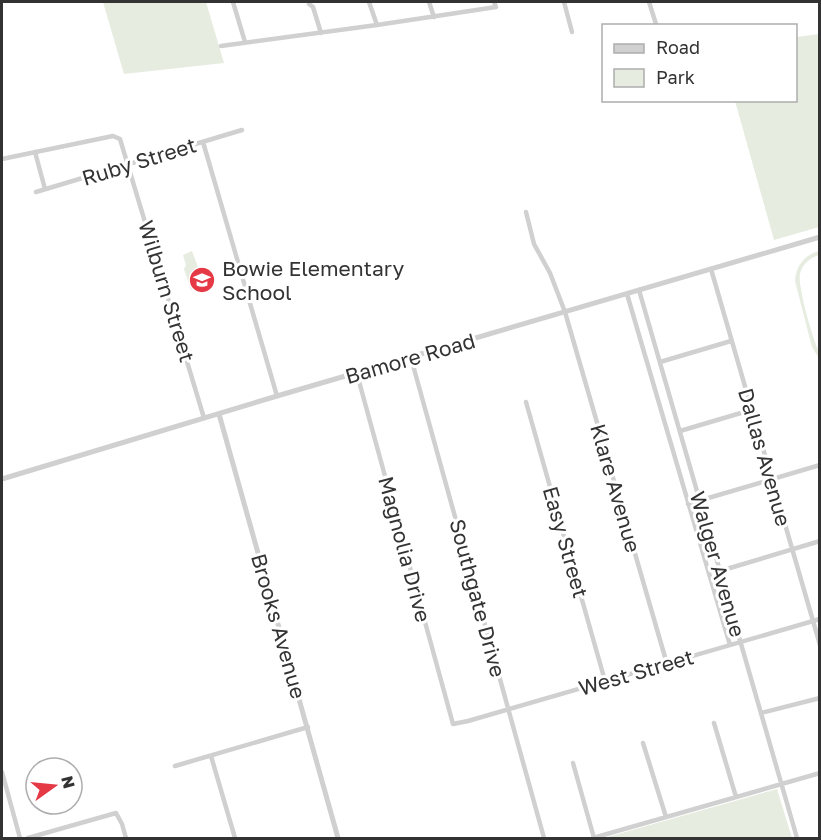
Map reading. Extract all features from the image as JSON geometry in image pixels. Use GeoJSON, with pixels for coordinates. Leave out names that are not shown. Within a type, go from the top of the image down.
{"type":"FeatureCollection","features":[{"type":"Feature","properties":{"kind":"street"},"geometry":{"type":"LineString","coordinates":[[233,2],[245,42]]}},
{"type":"Feature","properties":{"kind":"street"},"geometry":{"type":"LineString","coordinates":[[369,2],[377,25]]}},
{"type":"Feature","properties":{"kind":"street"},"geometry":{"type":"LineString","coordinates":[[429,2],[434,17]]}},
{"type":"Feature","properties":{"kind":"street"},"geometry":{"type":"LineString","coordinates":[[564,2],[572,32]]}},
{"type":"Feature","properties":{"kind":"street"},"geometry":{"type":"LineString","coordinates":[[649,2],[656,24]]}},
{"type":"Feature","properties":{"kind":"street"},"geometry":{"type":"LineString","coordinates":[[309,4],[313,7],[321,33]]}},
{"type":"Feature","properties":{"kind":"street"},"geometry":{"type":"LineString","coordinates":[[221,46],[434,17],[495,4]]}},
{"type":"Feature","properties":{"kind":"street","name":"Ruby Street"},"geometry":{"type":"LineString","coordinates":[[36,192],[242,130]]}},
{"type":"Feature","properties":{"kind":"street","name":"Wilburn Street"},"geometry":{"type":"LineString","coordinates":[[2,159],[113,136],[120,139],[204,418]]}},
{"type":"Feature","properties":{"kind":"street"},"geometry":{"type":"LineString","coordinates":[[203,142],[277,396]]}},
{"type":"Feature","properties":{"kind":"street"},"geometry":{"type":"LineString","coordinates":[[35,152],[45,189]]}},
{"type":"Feature","properties":{"kind":"street","name":"Klare Avenue"},"geometry":{"type":"LineString","coordinates":[[526,212],[534,244],[550,273],[565,312],[667,663]]}},
{"type":"Feature","properties":{"kind":"street","name":"Bamore Road"},"geometry":{"type":"LineString","coordinates":[[2,479],[819,237]]}},
{"type":"Feature","properties":{"kind":"street","name":"Dallas Avenue"},"geometry":{"type":"LineString","coordinates":[[711,270],[819,645]]}},
{"type":"Feature","properties":{"kind":"street","name":"Walger Avenue"},"geometry":{"type":"LineString","coordinates":[[639,290],[797,838]]}},
{"type":"Feature","properties":{"kind":"street","name":"Walger Avenue"},"geometry":{"type":"LineString","coordinates":[[627,294],[729,645]]}},
{"type":"Feature","properties":{"kind":"street"},"geometry":{"type":"LineString","coordinates":[[660,362],[731,341]]}},
{"type":"Feature","properties":{"kind":"street","name":"Southgate Drive"},"geometry":{"type":"LineString","coordinates":[[411,358],[544,838]]}},
{"type":"Feature","properties":{"kind":"street","name":"Magnolia Drive"},"geometry":{"type":"LineString","coordinates":[[357,374],[453,724]]}},
{"type":"Feature","properties":{"kind":"street","name":"Easy Street"},"geometry":{"type":"LineString","coordinates":[[526,402],[605,681]]}},
{"type":"Feature","properties":{"kind":"street"},"geometry":{"type":"LineString","coordinates":[[680,431],[751,410]]}},
{"type":"Feature","properties":{"kind":"street","name":"Brooks Avenue"},"geometry":{"type":"LineString","coordinates":[[219,414],[338,838]]}},
{"type":"Feature","properties":{"kind":"street"},"geometry":{"type":"LineString","coordinates":[[688,504],[819,465]]}},
{"type":"Feature","properties":{"kind":"street"},"geometry":{"type":"LineString","coordinates":[[720,571],[819,541]]}},
{"type":"Feature","properties":{"kind":"street","name":"West Street"},"geometry":{"type":"LineString","coordinates":[[453,724],[819,620]]}},
{"type":"Feature","properties":{"kind":"street"},"geometry":{"type":"LineString","coordinates":[[761,713],[819,698]]}},
{"type":"Feature","properties":{"kind":"street"},"geometry":{"type":"LineString","coordinates":[[714,723],[736,797]]}},
{"type":"Feature","properties":{"kind":"street"},"geometry":{"type":"LineString","coordinates":[[175,766],[308,727]]}},
{"type":"Feature","properties":{"kind":"street"},"geometry":{"type":"LineString","coordinates":[[643,743],[666,817]]}},
{"type":"Feature","properties":{"kind":"street"},"geometry":{"type":"LineString","coordinates":[[211,756],[235,838]]}},
{"type":"Feature","properties":{"kind":"street"},"geometry":{"type":"LineString","coordinates":[[573,763],[593,838],[819,773]]}},
{"type":"Feature","properties":{"kind":"street"},"geometry":{"type":"LineString","coordinates":[[2,772],[20,838]]}},
{"type":"Feature","properties":{"kind":"street"},"geometry":{"type":"LineString","coordinates":[[28,838],[116,813],[126,838]]}},
{"type":"Feature","properties":{"kind":"green space"},"geometry":{"type":"Polygon","coordinates":[[[103,2],[206,2],[224,63],[124,74],[103,2]]]}},
{"type":"Feature","properties":{"kind":"green space"},"geometry":{"type":"Polygon","coordinates":[[[819,34],[819,227],[774,240],[735,102],[797,102],[797,37],[819,34]]]}},
{"type":"Feature","properties":{"kind":"green space"},"geometry":{"type":"Polygon","coordinates":[[[192,251],[204,283],[191,290],[184,269],[186,265],[183,255],[192,251]]]}},
{"type":"Feature","properties":{"kind":"green space"},"geometry":{"type":"Polygon","coordinates":[[[819,251],[819,255],[803,267],[800,280],[819,358],[812,347],[795,281],[802,262],[809,255],[819,251]]]}},
{"type":"Feature","properties":{"kind":"green space"},"geometry":{"type":"Polygon","coordinates":[[[777,789],[792,838],[604,838],[777,789]]]}},
{"type":"Feature","properties":{"kind":"place","name":"Bowie Elementary School"},"geometry":{"type":"Point","coordinates":[202,280]}}]}
